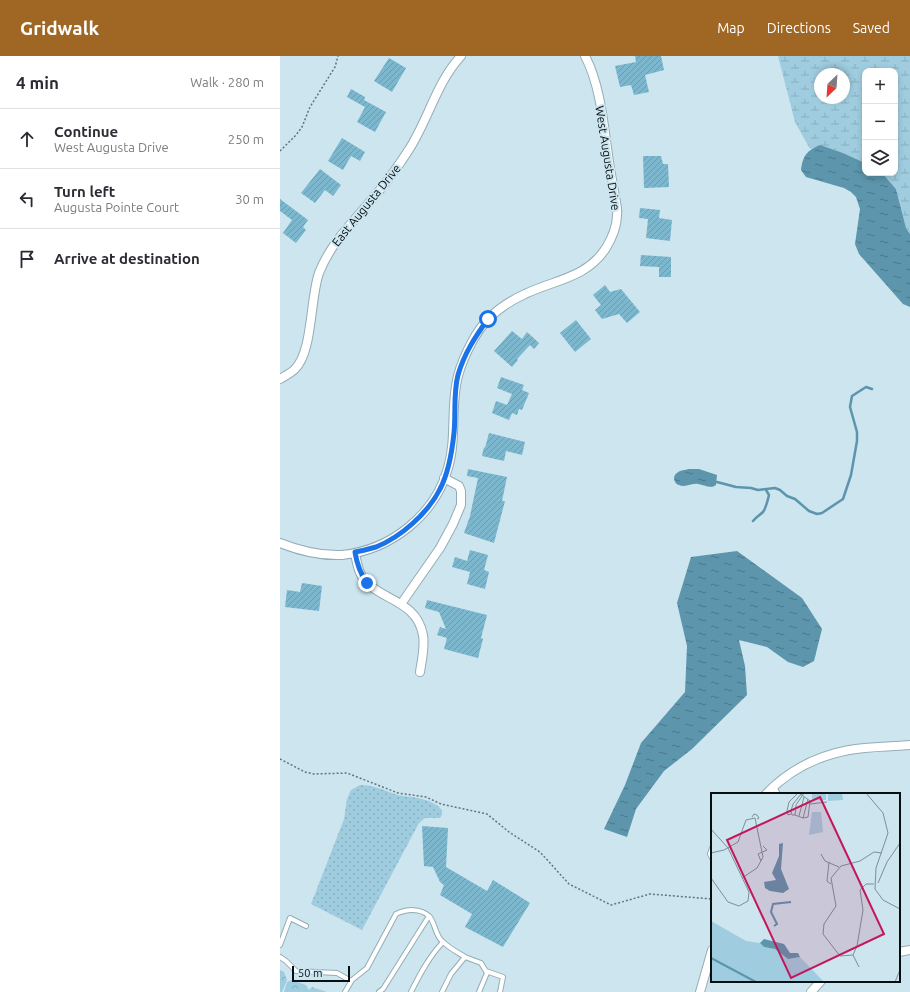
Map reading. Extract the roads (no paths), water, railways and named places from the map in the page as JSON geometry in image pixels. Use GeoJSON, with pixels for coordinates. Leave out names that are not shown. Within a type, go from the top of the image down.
{"type":"FeatureCollection","features":[{"type":"Feature","properties":{"kind":"street","name":"East Augusta Drive"},"geometry":{"type":"LineString","coordinates":[[280,378],[296,368],[302,358],[307,345],[313,298],[319,273],[332,248],[342,232],[389,179],[409,150],[442,84],[461,56]]}},
{"type":"Feature","properties":{"kind":"street","name":"West Augusta Drive"},"geometry":{"type":"LineString","coordinates":[[280,543],[299,551],[341,555],[376,547],[411,526],[425,511],[440,490],[448,467],[454,432],[455,395],[458,376],[465,355],[473,339],[488,319],[502,307],[525,294],[570,278],[586,270],[601,256],[612,238],[618,215],[597,87],[585,56]]}},
{"type":"Feature","properties":{"kind":"street"},"geometry":{"type":"LineString","coordinates":[[401,604],[440,548],[461,505],[461,491],[459,486],[444,478]]}},
{"type":"Feature","properties":{"kind":"street"},"geometry":{"type":"LineString","coordinates":[[355,552],[360,574],[367,583],[407,608],[418,621],[422,633],[424,648],[420,672]]}},
{"type":"Feature","properties":{"kind":"street"},"geometry":{"type":"LineString","coordinates":[[776,790],[790,773],[819,758],[849,750],[910,745]]}},
{"type":"Feature","properties":{"kind":"street"},"geometry":{"type":"LineString","coordinates":[[900,952],[910,950]]}},
{"type":"Feature","properties":{"kind":"street"},"geometry":{"type":"LineString","coordinates":[[700,992],[711,954]]}},
{"type":"Feature","properties":{"kind":"street"},"geometry":{"type":"LineString","coordinates":[[811,992],[820,982]]}},
{"type":"Feature","properties":{"kind":"lane"},"geometry":{"type":"LineString","coordinates":[[345,992],[351,981],[368,968],[396,914],[404,910],[417,910],[429,916],[443,942],[465,957],[481,963],[487,973],[479,992]]}},
{"type":"Feature","properties":{"kind":"lane"},"geometry":{"type":"LineString","coordinates":[[379,992],[383,989],[429,916]]}},
{"type":"Feature","properties":{"kind":"lane"},"geometry":{"type":"LineString","coordinates":[[280,945],[282,935],[290,918],[306,926]]}},
{"type":"Feature","properties":{"kind":"lane"},"geometry":{"type":"LineString","coordinates":[[411,992],[423,969],[434,952],[443,942]]}},
{"type":"Feature","properties":{"kind":"lane"},"geometry":{"type":"LineString","coordinates":[[280,957],[296,970],[337,973],[351,981]]}},
{"type":"Feature","properties":{"kind":"lane"},"geometry":{"type":"LineString","coordinates":[[442,992],[451,974],[465,957]]}},
{"type":"Feature","properties":{"kind":"lane"},"geometry":{"type":"LineString","coordinates":[[486,971],[504,977],[500,992]]}},
{"type":"Feature","properties":{"kind":"water"},"geometry":{"type":"Polygon","coordinates":[[[820,145],[862,162],[862,176],[885,176],[896,189],[906,228],[910,234],[910,307],[903,304],[859,254],[855,244],[860,209],[856,197],[844,188],[806,177],[801,170],[804,158],[811,149],[820,145]]]}},
{"type":"Feature","properties":{"kind":"water"},"geometry":{"type":"Polygon","coordinates":[[[689,469],[699,469],[717,475],[716,485],[710,487],[698,484],[681,486],[677,484],[674,480],[675,474],[689,469]]]}},
{"type":"Feature","properties":{"kind":"water"},"geometry":{"type":"Polygon","coordinates":[[[737,551],[802,598],[822,629],[814,661],[803,667],[788,662],[767,647],[739,640],[745,666],[747,695],[692,749],[664,771],[636,809],[627,837],[604,829],[625,785],[641,743],[685,692],[687,646],[677,603],[691,557],[737,551]]]}},
{"type":"Feature","properties":{"kind":"waterway"},"geometry":{"type":"LineString","coordinates":[[717,482],[736,487],[758,490],[775,488],[787,496],[795,499],[809,511],[817,514],[822,513],[843,499],[851,475],[857,441],[857,432],[850,407],[852,396],[866,387],[872,389]]}},
{"type":"Feature","properties":{"kind":"waterway"},"geometry":{"type":"LineString","coordinates":[[753,521],[763,512],[765,508],[769,495],[766,490]]}}]}
